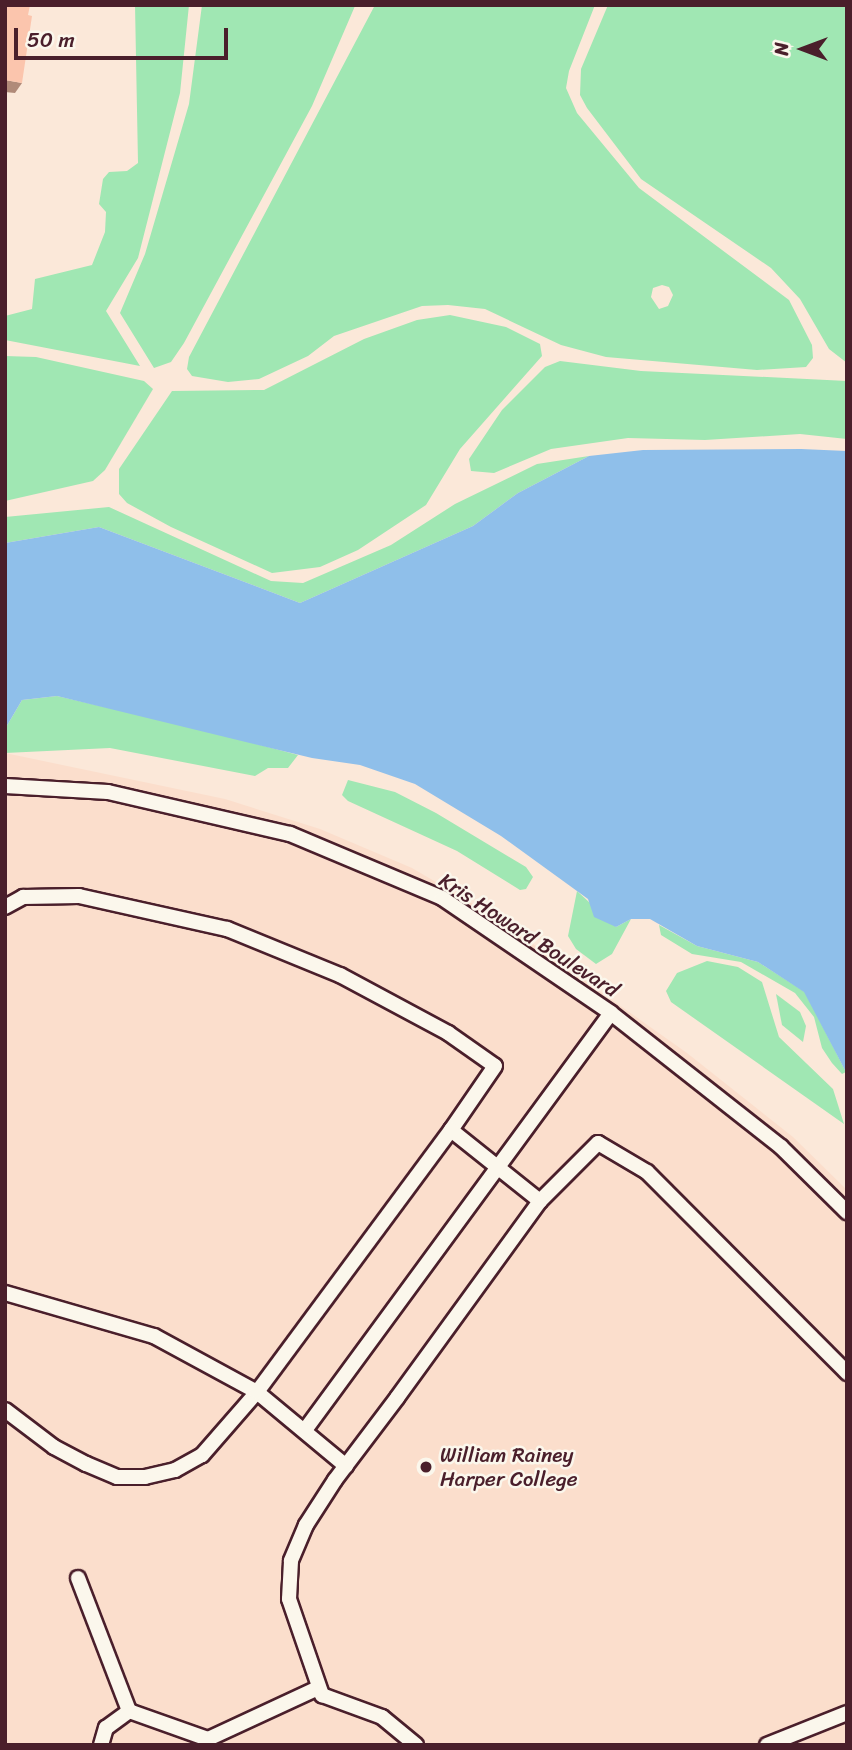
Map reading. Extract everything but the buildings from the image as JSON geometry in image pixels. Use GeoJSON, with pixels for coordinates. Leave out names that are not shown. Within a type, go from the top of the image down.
{"type":"FeatureCollection","features":[{"type":"Feature","properties":{"kind":"lane","name":"Kris Howard Boulevard"},"geometry":{"type":"LineString","coordinates":[[5,786],[108,792],[290,834],[442,898],[611,1013],[781,1147],[847,1212]]}},
{"type":"Feature","properties":{"kind":"lane"},"geometry":{"type":"LineString","coordinates":[[5,907],[23,897],[79,896],[227,929],[340,975],[448,1033],[495,1066],[451,1130],[257,1392],[202,1455],[175,1470],[145,1476],[117,1476],[54,1447],[5,1410]]}},
{"type":"Feature","properties":{"kind":"lane"},"geometry":{"type":"LineString","coordinates":[[305,1430],[611,1013]]}},
{"type":"Feature","properties":{"kind":"lane"},"geometry":{"type":"LineString","coordinates":[[451,1130],[540,1201]]}},
{"type":"Feature","properties":{"kind":"lane"},"geometry":{"type":"LineString","coordinates":[[416,1745],[382,1717],[322,1695],[317,1688],[289,1600],[291,1561],[306,1525],[346,1465],[540,1201],[598,1143],[647,1172],[847,1373]]}},
{"type":"Feature","properties":{"kind":"lane"},"geometry":{"type":"LineString","coordinates":[[5,1293],[154,1336],[257,1392],[346,1465]]}},
{"type":"Feature","properties":{"kind":"lane"},"geometry":{"type":"LineString","coordinates":[[78,1578],[129,1711],[206,1742],[317,1688]]}},
{"type":"Feature","properties":{"kind":"lane"},"geometry":{"type":"LineString","coordinates":[[102,1745],[106,1728],[129,1711]]}},
{"type":"Feature","properties":{"kind":"lane"},"geometry":{"type":"LineString","coordinates":[[767,1745],[847,1713]]}},
{"type":"Feature","properties":{"kind":"shaded area","name":"William Rainey Harper College"},"geometry":{"type":"Polygon","coordinates":[[[5,753],[225,799],[320,829],[412,868],[492,915],[687,1053],[793,1137],[847,1190],[847,1745],[5,1745],[5,753]]]}},
{"type":"Feature","properties":{"kind":"green space"},"geometry":{"type":"Polygon","coordinates":[[[135,5],[189,5],[180,93],[138,258],[106,311],[140,366],[5,340],[5,316],[32,309],[35,279],[92,265],[105,232],[106,212],[99,204],[103,179],[109,172],[127,171],[138,163],[135,5]]]}},
{"type":"Feature","properties":{"kind":"green space"},"geometry":{"type":"Polygon","coordinates":[[[202,5],[355,6],[312,106],[184,343],[171,362],[154,368],[120,313],[145,254],[189,104],[202,5]]]}},
{"type":"Feature","properties":{"kind":"green space"},"geometry":{"type":"Polygon","coordinates":[[[375,5],[595,5],[569,71],[566,88],[577,113],[639,188],[789,300],[812,345],[813,358],[806,367],[757,370],[606,357],[561,345],[485,309],[448,305],[422,306],[334,336],[308,356],[259,379],[228,382],[192,376],[187,369],[189,357],[375,5]],[[662,285],[653,288],[651,297],[659,309],[668,306],[673,295],[669,287],[662,285]]]}},
{"type":"Feature","properties":{"kind":"green space"},"geometry":{"type":"Polygon","coordinates":[[[608,5],[847,5],[847,363],[829,349],[800,299],[771,268],[641,179],[587,108],[580,95],[581,69],[608,5]]]}},
{"type":"Feature","properties":{"kind":"green space"},"geometry":{"type":"Polygon","coordinates":[[[450,315],[506,327],[540,344],[542,356],[460,449],[426,505],[358,550],[320,567],[272,573],[171,527],[127,503],[119,494],[119,469],[172,391],[264,390],[364,339],[417,320],[450,315]]]}},
{"type":"Feature","properties":{"kind":"green space"},"geometry":{"type":"Polygon","coordinates":[[[5,356],[36,357],[144,381],[153,389],[105,470],[93,481],[5,501],[5,356]]]}},
{"type":"Feature","properties":{"kind":"green space"},"geometry":{"type":"Polygon","coordinates":[[[560,361],[641,371],[847,381],[847,439],[800,434],[705,440],[628,438],[551,449],[494,473],[471,471],[469,459],[502,410],[545,367],[560,361]]]}},
{"type":"Feature","properties":{"kind":"green space"},"geometry":{"type":"Polygon","coordinates":[[[589,456],[518,493],[473,526],[300,603],[99,527],[5,543],[5,517],[109,507],[271,581],[303,583],[391,545],[455,504],[537,464],[589,456]]]}},
{"type":"Feature","properties":{"kind":"green space"},"geometry":{"type":"Polygon","coordinates":[[[57,696],[209,731],[298,755],[288,768],[268,768],[255,776],[110,748],[5,753],[5,729],[22,700],[57,696]]]}},
{"type":"Feature","properties":{"kind":"green space"},"geometry":{"type":"Polygon","coordinates":[[[348,780],[395,792],[436,813],[526,867],[533,877],[526,889],[520,890],[457,851],[348,801],[342,795],[348,780]]]}},
{"type":"Feature","properties":{"kind":"green space"},"geometry":{"type":"Polygon","coordinates":[[[577,891],[616,927],[631,919],[612,954],[596,964],[576,949],[568,936],[577,891]]]}},
{"type":"Feature","properties":{"kind":"green space"},"geometry":{"type":"Polygon","coordinates":[[[659,925],[697,946],[758,962],[805,992],[846,1072],[842,1074],[822,1048],[814,1017],[795,993],[741,962],[692,954],[661,935],[659,925]]]}},
{"type":"Feature","properties":{"kind":"green space"},"geometry":{"type":"Polygon","coordinates":[[[707,961],[738,967],[762,982],[779,1037],[833,1089],[844,1124],[671,1002],[666,991],[677,973],[707,961]]]}},
{"type":"Feature","properties":{"kind":"green space"},"geometry":{"type":"Polygon","coordinates":[[[776,994],[800,1012],[806,1026],[803,1042],[782,1025],[776,994]]]}},
{"type":"Feature","properties":{"kind":"water"},"geometry":{"type":"Polygon","coordinates":[[[643,450],[847,451],[847,1074],[804,992],[758,962],[697,946],[650,919],[631,919],[616,927],[594,917],[588,899],[501,836],[415,784],[360,765],[312,758],[57,696],[22,700],[5,729],[5,543],[99,527],[300,603],[473,526],[518,493],[589,456],[643,450]]]}},
{"type":"Feature","properties":{"kind":"place","name":"William Rainey Harper College"},"geometry":{"type":"Point","coordinates":[426,1467]}}]}
